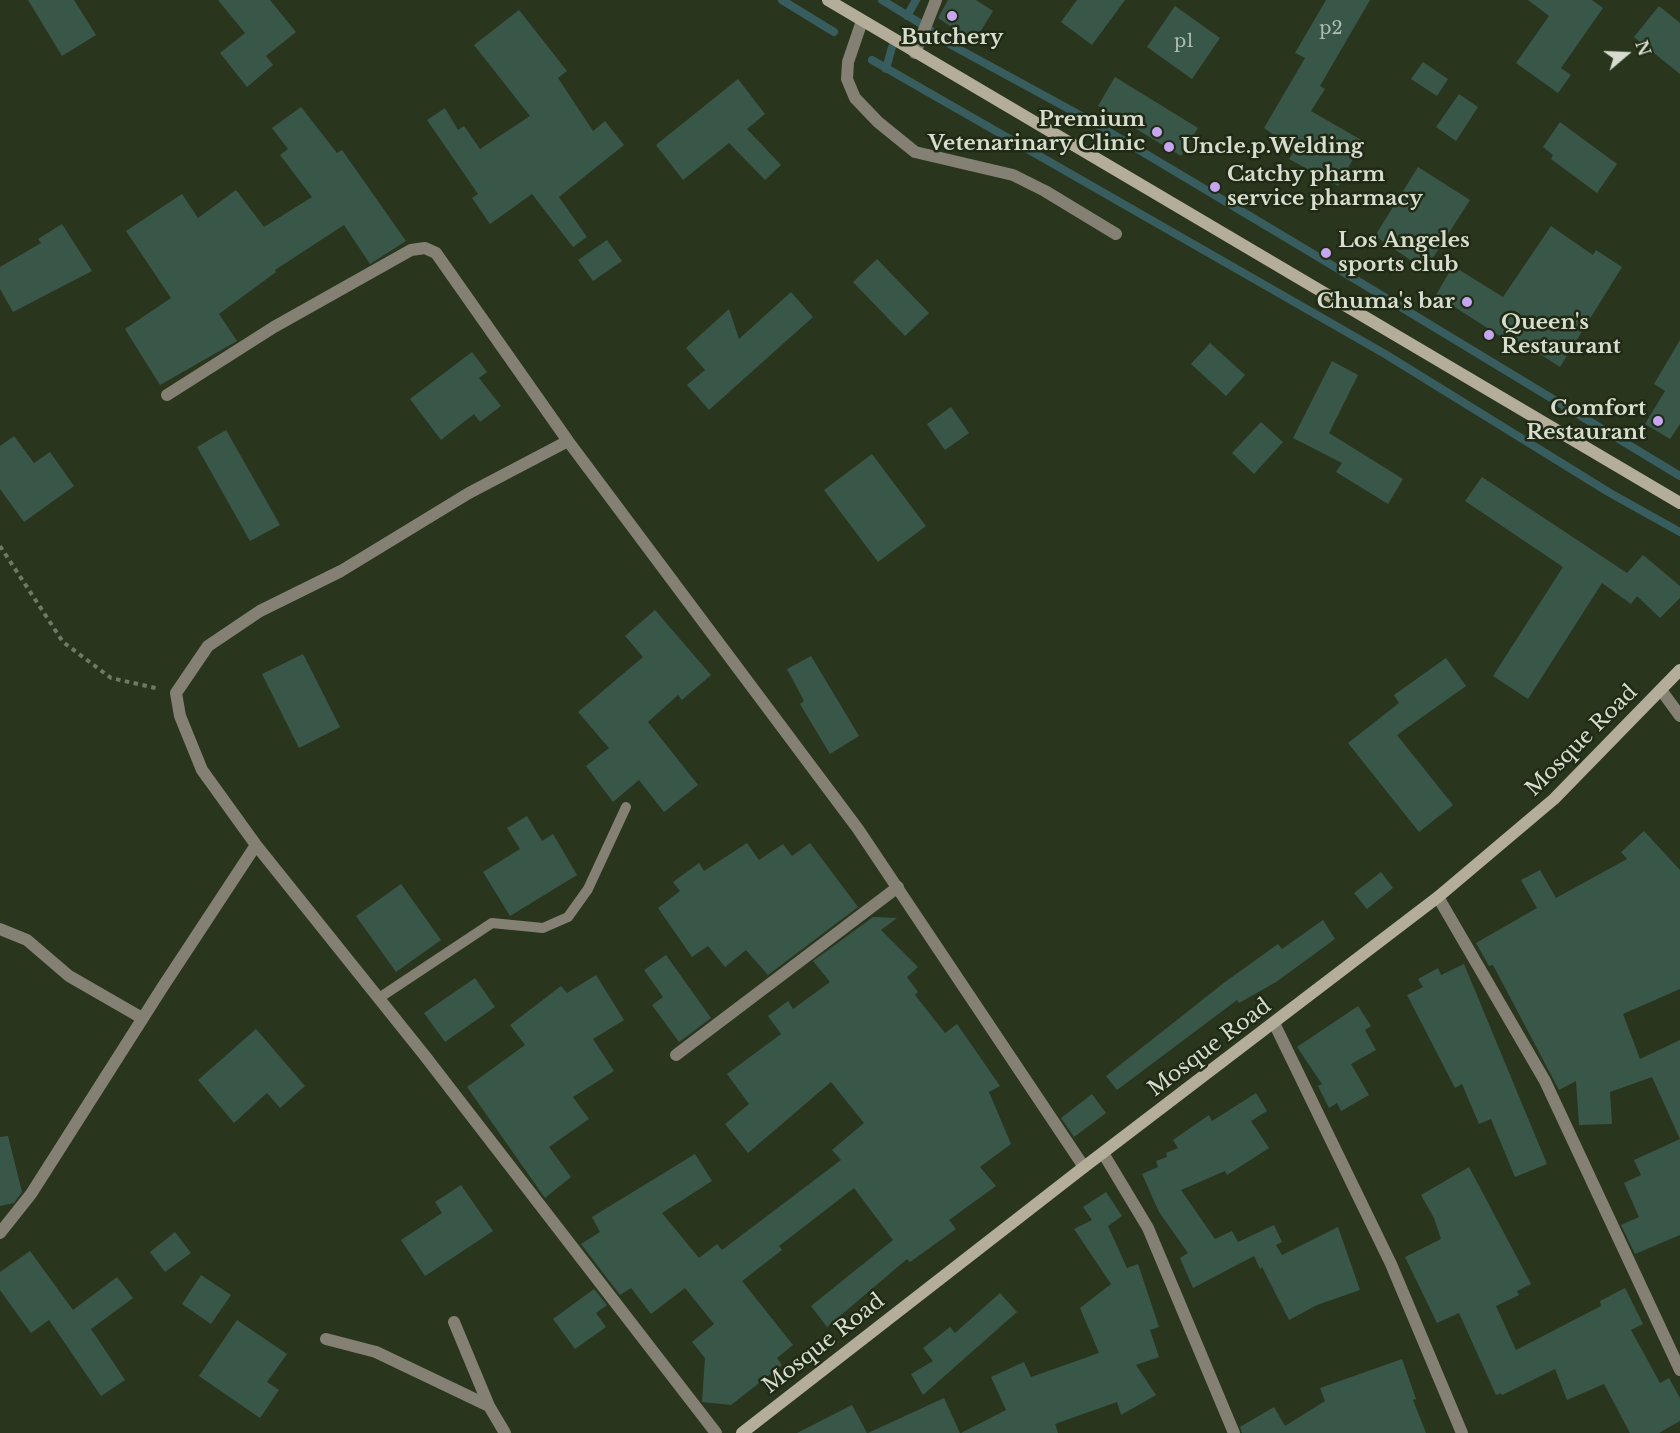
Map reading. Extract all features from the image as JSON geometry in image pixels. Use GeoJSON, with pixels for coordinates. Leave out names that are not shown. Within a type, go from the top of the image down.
{"type":"FeatureCollection","features":[{"type":"Feature","properties":{"kind":"street"},"geometry":{"type":"LineString","coordinates":[[828,0],[1680,503]]}},
{"type":"Feature","properties":{"kind":"street"},"geometry":{"type":"LineString","coordinates":[[915,53],[936,0]]}},
{"type":"Feature","properties":{"kind":"street"},"geometry":{"type":"LineString","coordinates":[[862,21],[848,62],[847,79],[855,98],[878,122],[915,152],[1013,176],[1045,191],[1116,234]]}},
{"type":"Feature","properties":{"kind":"street"},"geometry":{"type":"LineString","coordinates":[[166,395],[274,327],[411,250],[425,248],[436,253],[568,441],[858,829],[1084,1167]]}},
{"type":"Feature","properties":{"kind":"street"},"geometry":{"type":"LineString","coordinates":[[568,441],[469,493],[341,571],[260,611],[208,646],[176,693],[180,716],[202,770],[256,845],[379,998],[716,1433]]}},
{"type":"Feature","properties":{"kind":"street","name":"Mosque Road"},"geometry":{"type":"LineString","coordinates":[[742,1433],[1084,1167],[1438,897],[1554,799],[1680,670]]}},
{"type":"Feature","properties":{"kind":"street"},"geometry":{"type":"LineString","coordinates":[[1661,690],[1680,716]]}},
{"type":"Feature","properties":{"kind":"street"},"geometry":{"type":"LineString","coordinates":[[0,1233],[31,1194],[142,1018],[256,845]]}},
{"type":"Feature","properties":{"kind":"street"},"geometry":{"type":"LineString","coordinates":[[676,1055],[898,887]]}},
{"type":"Feature","properties":{"kind":"street"},"geometry":{"type":"LineString","coordinates":[[1438,897],[1545,1081],[1680,1370]]}},
{"type":"Feature","properties":{"kind":"street"},"geometry":{"type":"LineString","coordinates":[[0,928],[27,940],[69,976],[142,1018]]}},
{"type":"Feature","properties":{"kind":"street"},"geometry":{"type":"LineString","coordinates":[[1274,1023],[1375,1229],[1462,1433]]}},
{"type":"Feature","properties":{"kind":"street"},"geometry":{"type":"LineString","coordinates":[[1103,1153],[1149,1228],[1234,1433]]}},
{"type":"Feature","properties":{"kind":"street"},"geometry":{"type":"LineString","coordinates":[[454,1322],[489,1406],[505,1433]]}},
{"type":"Feature","properties":{"kind":"street"},"geometry":{"type":"LineString","coordinates":[[326,1340],[376,1353],[489,1406]]}},
{"type":"Feature","properties":{"kind":"lane"},"geometry":{"type":"LineString","coordinates":[[379,998],[492,923],[543,928],[568,917],[588,890],[626,807]]}},
{"type":"Feature","properties":{"kind":"path"},"geometry":{"type":"LineString","coordinates":[[0,546],[63,642],[111,678],[176,693]]}},
{"type":"Feature","properties":{"kind":"building"},"geometry":{"type":"Polygon","coordinates":[[[28,0],[74,0],[96,35],[62,56],[28,0]]]}},
{"type":"Feature","properties":{"kind":"building"},"geometry":{"type":"Polygon","coordinates":[[[218,0],[270,0],[296,32],[266,56],[273,65],[247,87],[220,53],[245,33],[218,0]]]}},
{"type":"Feature","properties":{"kind":"building"},"geometry":{"type":"Polygon","coordinates":[[[948,0],[976,0],[993,11],[974,42],[938,18],[948,0]]]}},
{"type":"Feature","properties":{"kind":"building"},"geometry":{"type":"Polygon","coordinates":[[[1077,0],[1125,0],[1092,45],[1061,22],[1077,0]]]}},
{"type":"Feature","properties":{"kind":"building"},"geometry":{"type":"Polygon","coordinates":[[[1326,0],[1370,0],[1320,86],[1325,89],[1311,111],[1363,141],[1338,186],[1289,159],[1295,150],[1264,128],[1305,58],[1295,53],[1326,0]]]}},
{"type":"Feature","properties":{"kind":"building"},"geometry":{"type":"Polygon","coordinates":[[[1528,0],[1592,0],[1603,8],[1561,68],[1571,75],[1558,93],[1516,63],[1549,16],[1528,0]]]}},
{"type":"Feature","properties":{"kind":"building"},"geometry":{"type":"Polygon","coordinates":[[[1175,6],[1220,38],[1192,79],[1147,47],[1175,6]]]}},
{"type":"Feature","properties":{"kind":"building"},"geometry":{"type":"Polygon","coordinates":[[[1659,6],[1680,23],[1680,74],[1634,37],[1659,6]]]}},
{"type":"Feature","properties":{"kind":"building"},"geometry":{"type":"Polygon","coordinates":[[[519,10],[567,71],[558,78],[593,131],[605,121],[624,145],[559,197],[587,237],[573,247],[532,194],[490,224],[472,198],[478,194],[427,120],[445,108],[458,130],[464,126],[480,149],[530,116],[474,45],[519,10]]]}},
{"type":"Feature","properties":{"kind":"building"},"geometry":{"type":"Polygon","coordinates":[[[1423,62],[1448,79],[1437,96],[1411,79],[1423,62]]]}},
{"type":"Feature","properties":{"kind":"building"},"geometry":{"type":"Polygon","coordinates":[[[1115,77],[1198,128],[1181,156],[1098,106],[1115,77]]]}},
{"type":"Feature","properties":{"kind":"building"},"geometry":{"type":"Polygon","coordinates":[[[738,79],[765,114],[747,129],[781,165],[765,180],[729,143],[683,180],[656,145],[738,79]]]}},
{"type":"Feature","properties":{"kind":"building"},"geometry":{"type":"Polygon","coordinates":[[[1459,94],[1478,107],[1456,141],[1436,127],[1459,94]]]}},
{"type":"Feature","properties":{"kind":"building"},"geometry":{"type":"Polygon","coordinates":[[[301,107],[337,153],[342,150],[406,241],[370,264],[344,225],[275,270],[276,272],[219,314],[237,341],[160,385],[125,329],[171,298],[126,231],[182,194],[198,218],[236,190],[264,227],[312,197],[280,155],[288,149],[272,128],[301,107]]]}},
{"type":"Feature","properties":{"kind":"building"},"geometry":{"type":"Polygon","coordinates":[[[1560,122],[1617,164],[1597,193],[1551,159],[1553,155],[1543,147],[1560,122]]]}},
{"type":"Feature","properties":{"kind":"building"},"geometry":{"type":"Polygon","coordinates":[[[1418,167],[1470,200],[1425,270],[1375,236],[1418,167]]]}},
{"type":"Feature","properties":{"kind":"building"},"geometry":{"type":"Polygon","coordinates":[[[62,224],[92,271],[13,312],[0,289],[0,267],[41,243],[38,239],[62,224]]]}},
{"type":"Feature","properties":{"kind":"building"},"geometry":{"type":"Polygon","coordinates":[[[1551,226],[1593,255],[1596,250],[1622,267],[1560,367],[1524,344],[1520,349],[1436,295],[1453,266],[1503,297],[1551,226]]]}},
{"type":"Feature","properties":{"kind":"building"},"geometry":{"type":"Polygon","coordinates":[[[607,240],[622,261],[593,281],[578,260],[607,240]]]}},
{"type":"Feature","properties":{"kind":"building"},"geometry":{"type":"Polygon","coordinates":[[[877,259],[929,313],[905,336],[853,282],[877,259]]]}},
{"type":"Feature","properties":{"kind":"building"},"geometry":{"type":"Polygon","coordinates":[[[791,292],[813,317],[709,410],[687,385],[705,370],[686,348],[729,309],[739,339],[791,292]]]}},
{"type":"Feature","properties":{"kind":"building"},"geometry":{"type":"Polygon","coordinates":[[[1680,340],[1680,424],[1670,439],[1645,424],[1665,391],[1654,384],[1680,340]]]}},
{"type":"Feature","properties":{"kind":"building"},"geometry":{"type":"Polygon","coordinates":[[[1210,343],[1245,375],[1226,396],[1191,364],[1210,343]]]}},
{"type":"Feature","properties":{"kind":"building"},"geometry":{"type":"Polygon","coordinates":[[[472,352],[487,372],[479,378],[501,406],[480,422],[474,414],[441,440],[410,399],[472,352]]]}},
{"type":"Feature","properties":{"kind":"building"},"geometry":{"type":"Polygon","coordinates":[[[1332,361],[1358,375],[1329,433],[1403,479],[1388,504],[1336,472],[1342,463],[1293,438],[1332,361]]]}},
{"type":"Feature","properties":{"kind":"building"},"geometry":{"type":"Polygon","coordinates":[[[951,407],[969,433],[945,450],[927,424],[951,407]]]}},
{"type":"Feature","properties":{"kind":"building"},"geometry":{"type":"Polygon","coordinates":[[[1261,422],[1283,442],[1254,474],[1232,453],[1261,422]]]}},
{"type":"Feature","properties":{"kind":"building"},"geometry":{"type":"Polygon","coordinates":[[[226,430],[280,525],[250,541],[197,447],[226,430]]]}},
{"type":"Feature","properties":{"kind":"building"},"geometry":{"type":"Polygon","coordinates":[[[14,436],[34,463],[50,452],[74,486],[24,522],[0,489],[0,446],[14,436]]]}},
{"type":"Feature","properties":{"kind":"building"},"geometry":{"type":"Polygon","coordinates":[[[872,454],[926,526],[878,562],[824,490],[872,454]]]}},
{"type":"Feature","properties":{"kind":"building"},"geometry":{"type":"Polygon","coordinates":[[[1482,477],[1627,573],[1643,555],[1680,586],[1680,598],[1660,618],[1637,596],[1631,604],[1602,583],[1528,699],[1493,676],[1563,567],[1465,501],[1482,477]]]}},
{"type":"Feature","properties":{"kind":"building"},"geometry":{"type":"Polygon","coordinates":[[[655,610],[711,675],[682,700],[678,695],[648,722],[698,785],[664,812],[639,780],[613,802],[586,766],[609,748],[578,712],[643,657],[625,636],[655,610]]]}},
{"type":"Feature","properties":{"kind":"building"},"geometry":{"type":"Polygon","coordinates":[[[303,654],[340,727],[299,748],[262,674],[303,654]]]}},
{"type":"Feature","properties":{"kind":"building"},"geometry":{"type":"Polygon","coordinates":[[[811,656],[859,736],[830,754],[800,704],[804,701],[787,669],[811,656]]]}},
{"type":"Feature","properties":{"kind":"building"},"geometry":{"type":"Polygon","coordinates":[[[1446,658],[1466,686],[1397,735],[1453,805],[1419,832],[1348,743],[1399,703],[1394,695],[1446,658]]]}},
{"type":"Feature","properties":{"kind":"building"},"geometry":{"type":"Polygon","coordinates":[[[527,816],[542,841],[553,834],[577,875],[510,916],[483,872],[520,849],[507,828],[527,816]]]}},
{"type":"Feature","properties":{"kind":"building"},"geometry":{"type":"Polygon","coordinates":[[[1644,831],[1680,870],[1680,989],[1623,1014],[1640,1059],[1680,1040],[1680,1139],[1652,1077],[1610,1092],[1612,1124],[1579,1125],[1576,1081],[1559,1090],[1493,965],[1489,966],[1476,943],[1537,908],[1521,880],[1540,870],[1556,898],[1627,859],[1621,852],[1644,831]]]}},
{"type":"Feature","properties":{"kind":"building"},"geometry":{"type":"Polygon","coordinates":[[[747,843],[759,860],[783,844],[792,856],[810,843],[858,907],[768,975],[746,950],[725,967],[708,946],[692,957],[658,908],[680,891],[673,882],[699,863],[704,871],[747,843]]]}},
{"type":"Feature","properties":{"kind":"building"},"geometry":{"type":"Polygon","coordinates":[[[1381,872],[1393,888],[1367,909],[1354,893],[1381,872]]]}},
{"type":"Feature","properties":{"kind":"building"},"geometry":{"type":"Polygon","coordinates":[[[401,884],[441,940],[396,972],[356,916],[401,884]]]}},
{"type":"Feature","properties":{"kind":"building"},"geometry":{"type":"Polygon","coordinates":[[[873,917],[897,918],[881,930],[918,967],[907,977],[918,992],[915,995],[945,1033],[957,1024],[1000,1086],[989,1092],[1011,1144],[980,1167],[996,1186],[949,1220],[956,1229],[910,1262],[907,1259],[827,1327],[811,1306],[893,1240],[854,1188],[779,1246],[782,1250],[742,1281],[793,1345],[777,1358],[782,1365],[731,1405],[702,1402],[705,1358],[692,1342],[714,1324],[685,1288],[651,1314],[631,1288],[620,1295],[581,1244],[600,1232],[592,1217],[695,1154],[712,1181],[662,1213],[699,1258],[717,1244],[722,1250],[841,1160],[832,1150],[864,1123],[831,1082],[748,1153],[725,1124],[749,1104],[727,1074],[781,1034],[768,1016],[788,1001],[793,1009],[830,982],[813,961],[873,917]]]}},
{"type":"Feature","properties":{"kind":"building"},"geometry":{"type":"Polygon","coordinates":[[[1323,920],[1335,939],[1276,982],[1239,1003],[1237,1000],[1117,1090],[1106,1076],[1225,982],[1278,944],[1282,949],[1323,920]]]}},
{"type":"Feature","properties":{"kind":"building"},"geometry":{"type":"Polygon","coordinates":[[[666,955],[711,1018],[679,1042],[652,1005],[663,997],[644,970],[666,955]]]}},
{"type":"Feature","properties":{"kind":"building"},"geometry":{"type":"Polygon","coordinates":[[[1464,964],[1547,1164],[1515,1177],[1491,1119],[1479,1124],[1462,1084],[1455,1088],[1407,995],[1423,987],[1418,979],[1438,968],[1441,975],[1464,964]]]}},
{"type":"Feature","properties":{"kind":"building"},"geometry":{"type":"Polygon","coordinates":[[[596,975],[624,1020],[593,1039],[614,1071],[573,1097],[589,1119],[549,1147],[571,1177],[545,1198],[467,1087],[525,1045],[510,1025],[561,986],[567,993],[596,975]]]}},
{"type":"Feature","properties":{"kind":"building"},"geometry":{"type":"Polygon","coordinates":[[[475,978],[495,1007],[445,1042],[424,1013],[475,978]]]}},
{"type":"Feature","properties":{"kind":"building"},"geometry":{"type":"Polygon","coordinates":[[[1358,1006],[1371,1026],[1365,1030],[1376,1050],[1351,1064],[1369,1095],[1341,1111],[1337,1103],[1329,1108],[1318,1086],[1322,1084],[1297,1047],[1358,1006]]]}},
{"type":"Feature","properties":{"kind":"building"},"geometry":{"type":"Polygon","coordinates":[[[256,1029],[305,1086],[280,1108],[267,1093],[234,1123],[198,1080],[256,1029]]]}},
{"type":"Feature","properties":{"kind":"building"},"geometry":{"type":"Polygon","coordinates":[[[1256,1093],[1267,1111],[1251,1121],[1269,1148],[1227,1175],[1225,1171],[1181,1190],[1215,1239],[1232,1231],[1238,1242],[1274,1225],[1282,1242],[1276,1245],[1282,1255],[1338,1227],[1360,1290],[1317,1305],[1289,1320],[1254,1256],[1193,1288],[1180,1258],[1188,1253],[1159,1212],[1142,1174],[1158,1167],[1156,1161],[1167,1157],[1166,1153],[1178,1148],[1173,1140],[1209,1115],[1212,1121],[1256,1093]]]}},
{"type":"Feature","properties":{"kind":"building"},"geometry":{"type":"Polygon","coordinates":[[[1092,1094],[1106,1113],[1074,1137],[1061,1118],[1092,1094]]]}},
{"type":"Feature","properties":{"kind":"building"},"geometry":{"type":"Polygon","coordinates":[[[8,1136],[22,1192],[14,1203],[0,1206],[0,1137],[8,1136]]]}},
{"type":"Feature","properties":{"kind":"building"},"geometry":{"type":"Polygon","coordinates":[[[1680,1139],[1680,1235],[1635,1254],[1621,1225],[1639,1217],[1624,1183],[1641,1175],[1634,1160],[1680,1139]]]}},
{"type":"Feature","properties":{"kind":"building"},"geometry":{"type":"Polygon","coordinates":[[[1469,1167],[1531,1284],[1517,1291],[1519,1295],[1496,1306],[1516,1350],[1601,1306],[1600,1301],[1625,1288],[1643,1324],[1631,1330],[1660,1383],[1669,1378],[1680,1398],[1680,1421],[1659,1433],[1630,1433],[1604,1384],[1567,1400],[1555,1369],[1502,1395],[1501,1393],[1496,1395],[1459,1313],[1437,1323],[1405,1257],[1441,1239],[1434,1218],[1421,1195],[1469,1167]]]}},
{"type":"Feature","properties":{"kind":"building"},"geometry":{"type":"Polygon","coordinates":[[[461,1185],[493,1231],[425,1276],[401,1240],[442,1213],[435,1202],[461,1185]]]}},
{"type":"Feature","properties":{"kind":"building"},"geometry":{"type":"Polygon","coordinates":[[[1106,1192],[1122,1216],[1108,1226],[1127,1268],[1138,1264],[1159,1327],[1150,1330],[1159,1357],[1136,1365],[1156,1395],[1121,1415],[1117,1402],[1055,1424],[1058,1433],[961,1433],[1006,1410],[991,1377],[1024,1362],[1031,1377],[1099,1353],[1080,1308],[1111,1284],[1074,1229],[1092,1220],[1083,1207],[1106,1192]]]}},
{"type":"Feature","properties":{"kind":"building"},"geometry":{"type":"Polygon","coordinates":[[[175,1232],[191,1253],[165,1272],[150,1252],[175,1232]]]}},
{"type":"Feature","properties":{"kind":"building"},"geometry":{"type":"Polygon","coordinates":[[[30,1251],[73,1310],[117,1277],[133,1298],[91,1329],[125,1380],[101,1396],[49,1320],[31,1333],[0,1290],[0,1272],[30,1251]]]}},
{"type":"Feature","properties":{"kind":"building"},"geometry":{"type":"Polygon","coordinates":[[[201,1275],[231,1295],[211,1324],[182,1304],[201,1275]]]}},
{"type":"Feature","properties":{"kind":"building"},"geometry":{"type":"Polygon","coordinates":[[[594,1289],[607,1305],[596,1313],[606,1327],[575,1349],[553,1319],[594,1289]]]}},
{"type":"Feature","properties":{"kind":"building"},"geometry":{"type":"Polygon","coordinates":[[[1000,1293],[1017,1312],[923,1395],[911,1374],[933,1361],[923,1348],[950,1327],[955,1333],[1000,1293]]]}},
{"type":"Feature","properties":{"kind":"building"},"geometry":{"type":"Polygon","coordinates":[[[237,1320],[287,1354],[267,1382],[279,1390],[260,1418],[199,1376],[237,1320]]]}},
{"type":"Feature","properties":{"kind":"building"},"geometry":{"type":"Polygon","coordinates":[[[1402,1359],[1416,1399],[1413,1400],[1426,1433],[1242,1433],[1240,1427],[1274,1407],[1285,1426],[1325,1401],[1320,1388],[1402,1359]]]}},
{"type":"Feature","properties":{"kind":"building"},"geometry":{"type":"Polygon","coordinates":[[[944,1398],[960,1433],[868,1433],[944,1398]]]}},
{"type":"Feature","properties":{"kind":"building"},"geometry":{"type":"Polygon","coordinates":[[[852,1405],[867,1433],[797,1433],[852,1405]]]}},
{"type":"Feature","properties":{"kind":"waterway"},"geometry":{"type":"LineString","coordinates":[[782,0],[834,32]]}},
{"type":"Feature","properties":{"kind":"waterway"},"geometry":{"type":"LineString","coordinates":[[882,0],[923,25]]}},
{"type":"Feature","properties":{"kind":"waterway"},"geometry":{"type":"LineString","coordinates":[[907,16],[916,0]]}},
{"type":"Feature","properties":{"kind":"waterway"},"geometry":{"type":"LineString","coordinates":[[930,30],[944,41],[1089,120],[1680,476]]}},
{"type":"Feature","properties":{"kind":"waterway"},"geometry":{"type":"LineString","coordinates":[[886,69],[892,47]]}},
{"type":"Feature","properties":{"kind":"waterway"},"geometry":{"type":"LineString","coordinates":[[872,60],[1385,354],[1610,493],[1680,532]]}},
{"type":"Feature","properties":{"kind":"place","name":"Butchery"},"geometry":{"type":"Point","coordinates":[952,16]}},
{"type":"Feature","properties":{"kind":"place","name":"Premium Vetenarinary Clinic"},"geometry":{"type":"Point","coordinates":[1157,132]}},
{"type":"Feature","properties":{"kind":"place","name":"Uncle.p.Welding"},"geometry":{"type":"Point","coordinates":[1169,147]}},
{"type":"Feature","properties":{"kind":"place","name":"Catchy pharm service pharmacy"},"geometry":{"type":"Point","coordinates":[1215,187]}},
{"type":"Feature","properties":{"kind":"place","name":"Los Angeles sports club"},"geometry":{"type":"Point","coordinates":[1326,253]}},
{"type":"Feature","properties":{"kind":"place","name":"Chuma's bar"},"geometry":{"type":"Point","coordinates":[1467,302]}},
{"type":"Feature","properties":{"kind":"place","name":"Queen's Restaurant"},"geometry":{"type":"Point","coordinates":[1489,335]}},
{"type":"Feature","properties":{"kind":"place","name":"Comfort Restaurant"},"geometry":{"type":"Point","coordinates":[1658,421]}}]}
